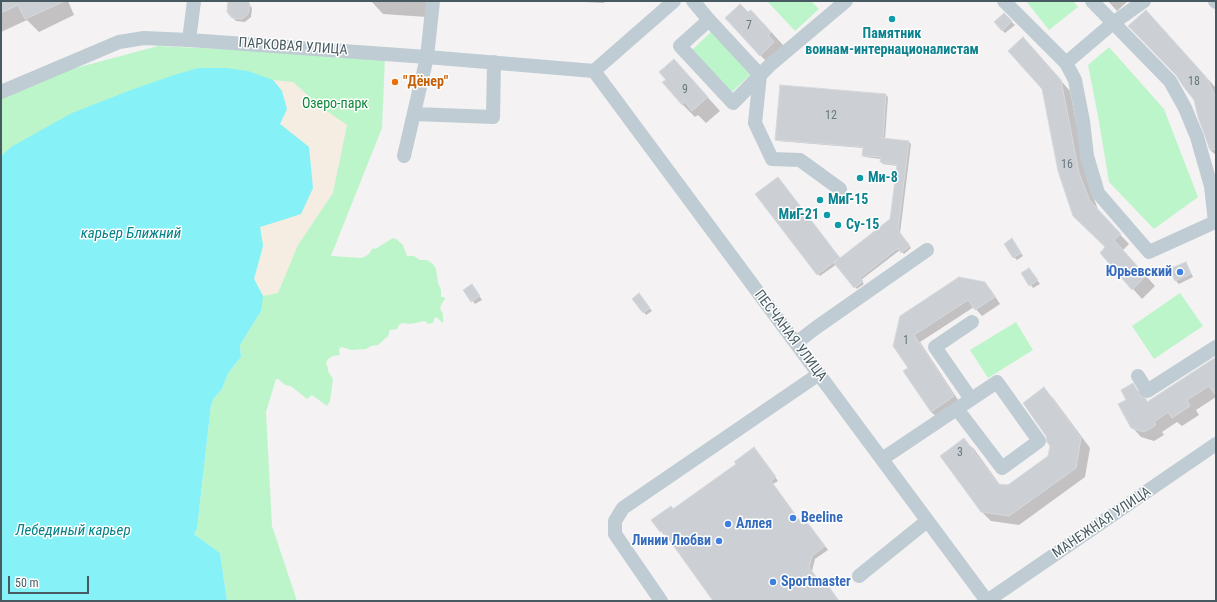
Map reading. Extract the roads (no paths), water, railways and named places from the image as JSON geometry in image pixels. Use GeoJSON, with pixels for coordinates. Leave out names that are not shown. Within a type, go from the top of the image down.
{"type":"FeatureCollection","features":[{"type":"Feature","properties":{"kind":"street"},"geometry":{"type":"LineString","coordinates":[[189,40],[194,1]]}},
{"type":"Feature","properties":{"kind":"street"},"geometry":{"type":"LineString","coordinates":[[404,156],[427,57],[433,1]]}},
{"type":"Feature","properties":{"kind":"street"},"geometry":{"type":"LineString","coordinates":[[594,71],[674,1]]}},
{"type":"Feature","properties":{"kind":"street"},"geometry":{"type":"LineString","coordinates":[[693,1],[760,75],[755,122],[772,159],[800,160],[840,189]]}},
{"type":"Feature","properties":{"kind":"street"},"geometry":{"type":"LineString","coordinates":[[709,20],[680,46],[733,103],[760,75],[846,1]]}},
{"type":"Feature","properties":{"kind":"street"},"geometry":{"type":"LineString","coordinates":[[1004,1],[1066,63],[1075,80],[1083,121],[1087,156],[1098,193],[1149,252],[1216,223],[1211,186],[1197,137],[1170,81],[1092,1]]}},
{"type":"Feature","properties":{"kind":"street"},"geometry":{"type":"LineString","coordinates":[[1066,63],[1113,22],[1144,1]]}},
{"type":"Feature","properties":{"kind":"street","name":"ПАРКОВАЯ УЛИЦА"},"geometry":{"type":"LineString","coordinates":[[1,92],[119,42],[144,38],[427,57],[594,71]]}},
{"type":"Feature","properties":{"kind":"street"},"geometry":{"type":"LineString","coordinates":[[414,114],[492,117],[494,62]]}},
{"type":"Feature","properties":{"kind":"street","name":"ПЕСЧАНАЯ УЛИЦА"},"geometry":{"type":"LineString","coordinates":[[594,71],[927,521],[991,600]]}},
{"type":"Feature","properties":{"kind":"street"},"geometry":{"type":"LineString","coordinates":[[796,343],[927,250]]}},
{"type":"Feature","properties":{"kind":"street"},"geometry":{"type":"LineString","coordinates":[[971,399],[935,347],[972,322]]}},
{"type":"Feature","properties":{"kind":"street"},"geometry":{"type":"LineString","coordinates":[[1138,376],[1147,391],[1216,347]]}},
{"type":"Feature","properties":{"kind":"street"},"geometry":{"type":"LineString","coordinates":[[661,601],[615,534],[615,521],[623,508],[819,374]]}},
{"type":"Feature","properties":{"kind":"street"},"geometry":{"type":"LineString","coordinates":[[882,460],[971,399],[997,382],[1039,441],[1002,468],[957,409]]}},
{"type":"Feature","properties":{"kind":"street","name":"МАНЕЖНАЯ УЛИЦА"},"geometry":{"type":"LineString","coordinates":[[991,600],[1216,444]]}},
{"type":"Feature","properties":{"kind":"street"},"geometry":{"type":"LineString","coordinates":[[859,576],[927,521]]}},
{"type":"Feature","properties":{"kind":"water","name":"карьер Ближний"},"geometry":{"type":"Polygon","coordinates":[[[198,68],[226,68],[248,71],[273,80],[282,91],[287,109],[280,124],[309,147],[313,188],[301,214],[260,227],[263,246],[254,279],[263,296],[261,311],[240,345],[241,357],[228,373],[222,389],[214,398],[211,405],[197,529],[194,534],[220,553],[227,601],[1,601],[1,156],[11,147],[72,113],[131,90],[198,68]]]}},
{"type":"Feature","properties":{"kind":"place","name":"Памятник воинам-интернационалистам"},"geometry":{"type":"Point","coordinates":[892,19]}},
{"type":"Feature","properties":{"kind":"place","name":"\"Дёнер\""},"geometry":{"type":"Point","coordinates":[395,82]}},
{"type":"Feature","properties":{"kind":"place","name":"Ми-8"},"geometry":{"type":"Point","coordinates":[860,178]}},
{"type":"Feature","properties":{"kind":"place","name":"МиГ-15"},"geometry":{"type":"Point","coordinates":[820,200]}},
{"type":"Feature","properties":{"kind":"place","name":"МиГ-21"},"geometry":{"type":"Point","coordinates":[827,215]}},
{"type":"Feature","properties":{"kind":"place","name":"Су-15"},"geometry":{"type":"Point","coordinates":[838,225]}},
{"type":"Feature","properties":{"kind":"place","name":"Юрьевский"},"geometry":{"type":"Point","coordinates":[1180,272]}},
{"type":"Feature","properties":{"kind":"place","name":"Beeline"},"geometry":{"type":"Point","coordinates":[793,518]}},
{"type":"Feature","properties":{"kind":"place","name":"Аллея"},"geometry":{"type":"Point","coordinates":[728,524]}},
{"type":"Feature","properties":{"kind":"place","name":"Линии Любви"},"geometry":{"type":"Point","coordinates":[719,541]}},
{"type":"Feature","properties":{"kind":"place","name":"Sportmaster"},"geometry":{"type":"Point","coordinates":[773,582]}},
{"type":"Feature","properties":{"kind":"park label","name":"Озеро-парк"},"geometry":{"type":"Point","coordinates":[335,104]}},
{"type":"Feature","properties":{"kind":"water label","name":"Лебединый карьер"},"geometry":{"type":"Point","coordinates":[73,531]}}]}
